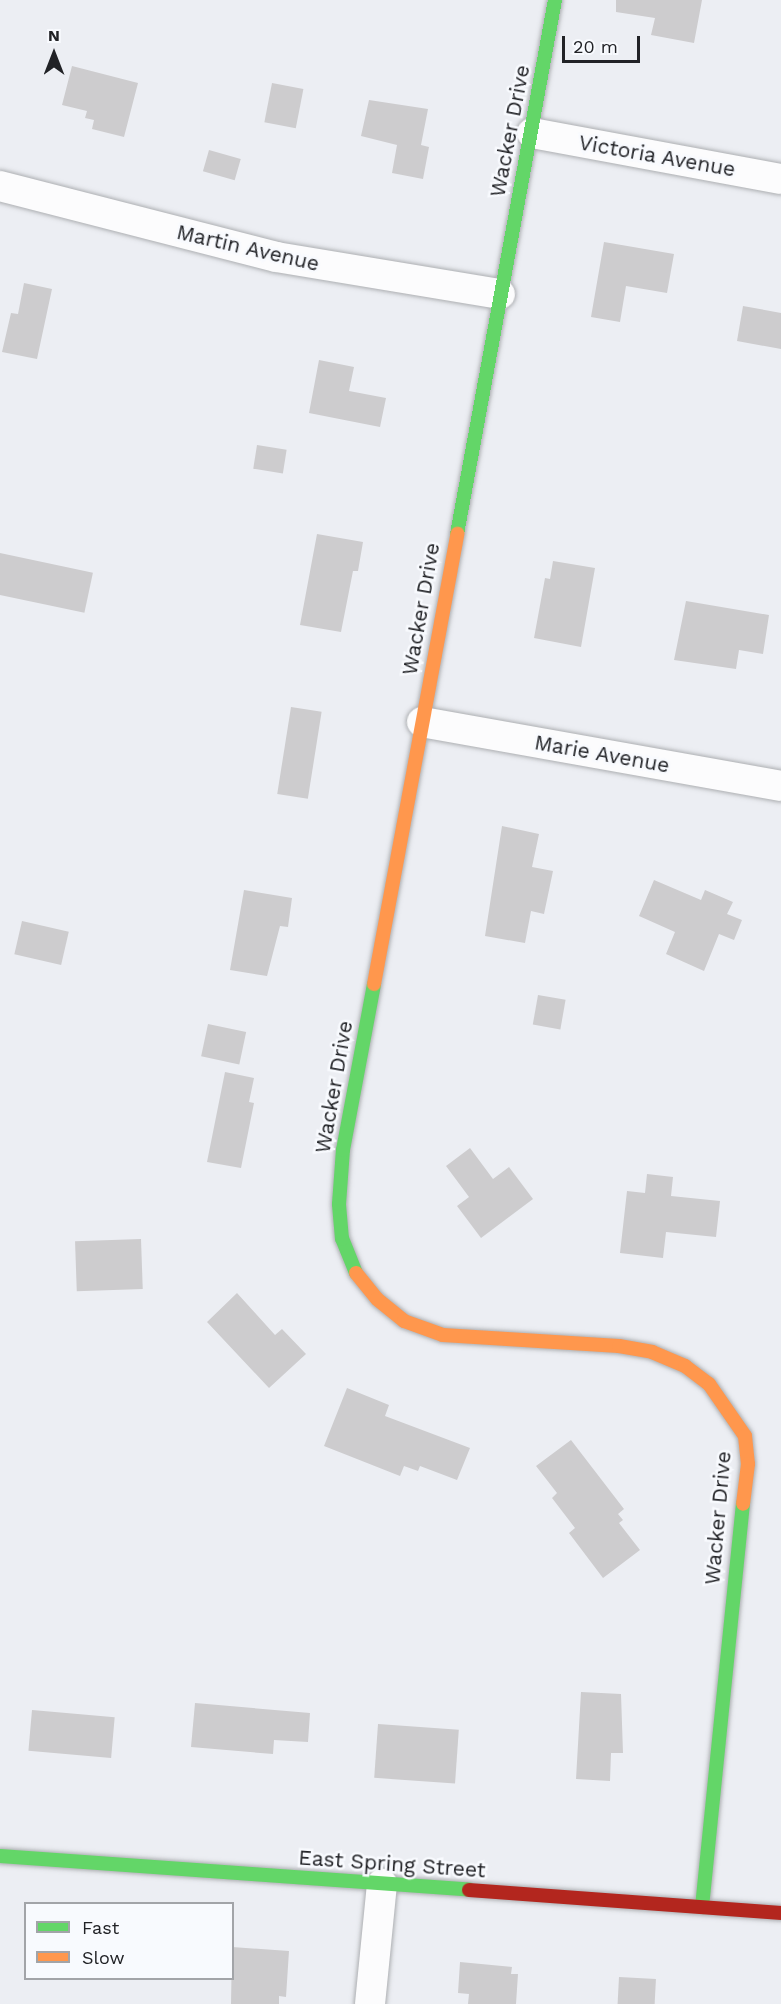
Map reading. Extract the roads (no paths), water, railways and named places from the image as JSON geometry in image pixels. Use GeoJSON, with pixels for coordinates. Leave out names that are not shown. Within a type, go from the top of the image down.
{"type":"FeatureCollection","features":[{"type":"Feature","properties":{"kind":"street","name":"Wacker Drive"},"geometry":{"type":"LineString","coordinates":[[555,0],[343,1150],[339,1204],[342,1239],[356,1274],[377,1299],[404,1321],[453,1336],[619,1346],[652,1352],[685,1366],[708,1384],[745,1436],[748,1464],[726,1644],[702,1907]]}},
{"type":"Feature","properties":{"kind":"street","name":"Victoria Avenue"},"geometry":{"type":"LineString","coordinates":[[532,133],[781,179]]}},
{"type":"Feature","properties":{"kind":"street","name":"Martin Avenue"},"geometry":{"type":"LineString","coordinates":[[0,186],[276,257],[500,294]]}},
{"type":"Feature","properties":{"kind":"street","name":"Marie Avenue"},"geometry":{"type":"LineString","coordinates":[[422,722],[781,786]]}},
{"type":"Feature","properties":{"kind":"street","name":"East Spring Street"},"geometry":{"type":"LineString","coordinates":[[0,1856],[781,1913]]}},
{"type":"Feature","properties":{"kind":"street"},"geometry":{"type":"LineString","coordinates":[[370,2004],[382,1884]]}}]}
